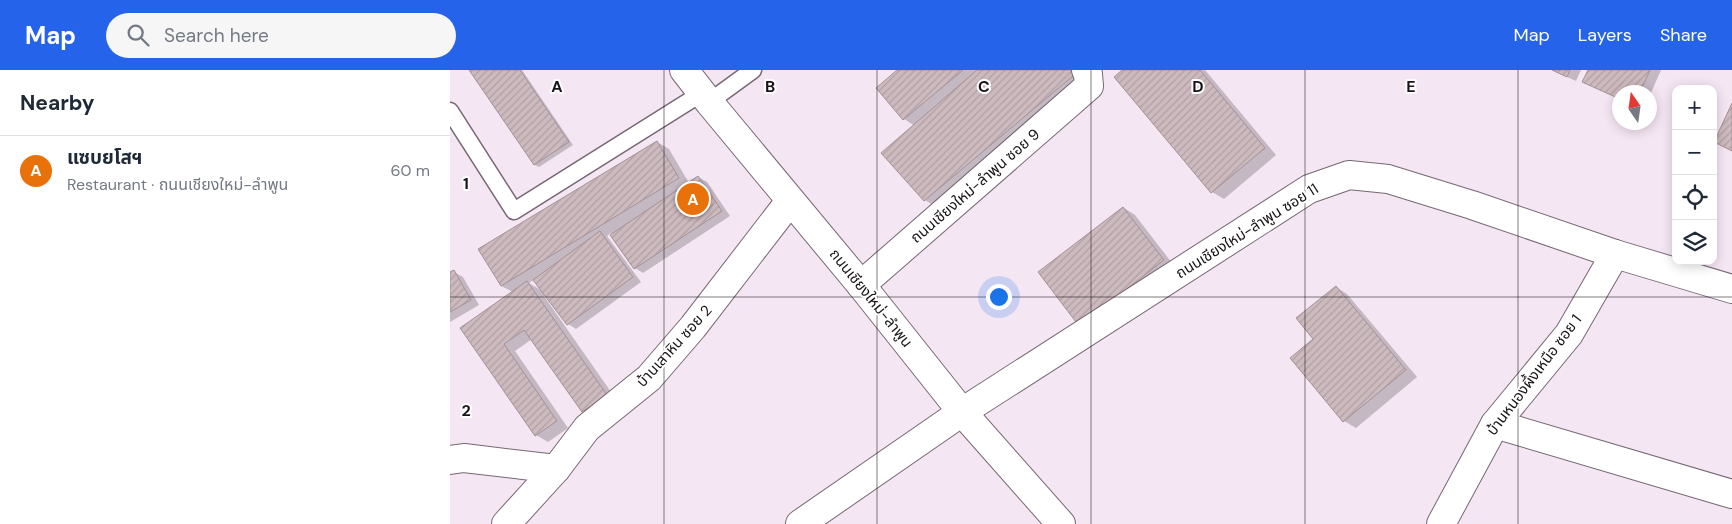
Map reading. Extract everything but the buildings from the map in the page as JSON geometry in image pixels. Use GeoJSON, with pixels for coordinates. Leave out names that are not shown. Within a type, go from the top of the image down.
{"type":"FeatureCollection","features":[{"type":"Feature","properties":{"kind":"street","name":"ถนนเชียงใหม่-ลำพูน"},"geometry":{"type":"LineString","coordinates":[[684,70],[705,98],[861,285],[962,412],[1060,524]]}},
{"type":"Feature","properties":{"kind":"street","name":"ถนนเชียงใหม่-ลำพูน ซอย 9"},"geometry":{"type":"LineString","coordinates":[[861,285],[1088,78]]}},
{"type":"Feature","properties":{"kind":"street","name":"ถนนเชียงใหม่-ลำพูน ซอย 11"},"geometry":{"type":"LineString","coordinates":[[800,524],[962,412],[1309,190],[1349,175],[1388,179],[1472,205],[1615,254],[1732,289]]}},
{"type":"Feature","properties":{"kind":"street","name":"บ้านเสาหิน ซอย 2"},"geometry":{"type":"LineString","coordinates":[[506,524],[556,469],[587,428],[649,378],[693,327],[790,201]]}},
{"type":"Feature","properties":{"kind":"street","name":"บ้านหนองผึ้งเหนือ ซอย 1"},"geometry":{"type":"LineString","coordinates":[[1441,524],[1495,424],[1569,334],[1615,254]]}},
{"type":"Feature","properties":{"kind":"street"},"geometry":{"type":"LineString","coordinates":[[1495,424],[1732,494]]}},
{"type":"Feature","properties":{"kind":"street"},"geometry":{"type":"LineString","coordinates":[[450,460],[464,458],[556,469]]}},
{"type":"Feature","properties":{"kind":"lane"},"geometry":{"type":"LineString","coordinates":[[450,112],[514,211],[753,70]]}},
{"type":"Feature","properties":{"kind":"place","name":"แซบยโสฯ"},"geometry":{"type":"Point","coordinates":[693,199]}}]}
